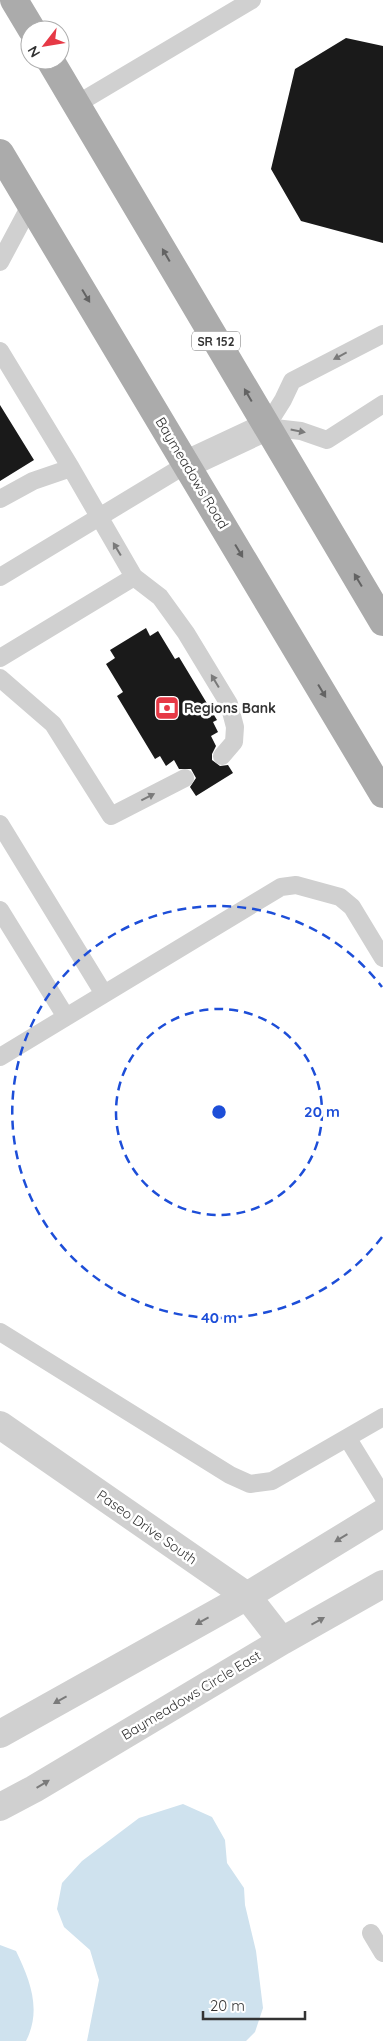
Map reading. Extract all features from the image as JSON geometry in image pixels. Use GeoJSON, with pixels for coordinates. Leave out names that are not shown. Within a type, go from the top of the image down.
{"type":"FeatureCollection","features":[{"type":"Feature","properties":{"kind":"main road"},"geometry":{"type":"LineString","coordinates":[[14,0],[26,20]]}},
{"type":"Feature","properties":{"kind":"main road","name":"SR 152"},"geometry":{"type":"LineString","coordinates":[[56,70],[383,622]]}},
{"type":"Feature","properties":{"kind":"main road","name":"Baymeadows Road"},"geometry":{"type":"LineString","coordinates":[[0,153],[383,794]]}},
{"type":"Feature","properties":{"kind":"street"},"geometry":{"type":"LineString","coordinates":[[187,464],[266,427]]}},
{"type":"Feature","properties":{"kind":"street","name":"Paseo Drive South"},"geometry":{"type":"LineString","coordinates":[[0,1425],[247,1596],[282,1641]]}},
{"type":"Feature","properties":{"kind":"street"},"geometry":{"type":"LineString","coordinates":[[0,1734],[247,1596],[383,1513]]}},
{"type":"Feature","properties":{"kind":"street","name":"Baymeadows Circle East"},"geometry":{"type":"LineString","coordinates":[[0,1807],[34,1790],[282,1641],[383,1584]]}},
{"type":"Feature","properties":{"kind":"lane"},"geometry":{"type":"LineString","coordinates":[[77,104],[252,0]]}},
{"type":"Feature","properties":{"kind":"lane"},"geometry":{"type":"LineString","coordinates":[[0,262],[31,204]]}},
{"type":"Feature","properties":{"kind":"lane"},"geometry":{"type":"LineString","coordinates":[[383,334],[292,381],[283,400],[266,427],[301,431],[327,440],[383,404]]}},
{"type":"Feature","properties":{"kind":"lane"},"geometry":{"type":"LineString","coordinates":[[0,351],[72,468],[134,577],[160,598],[186,633],[229,704],[235,727],[234,742],[222,756]]}},
{"type":"Feature","properties":{"kind":"lane"},"geometry":{"type":"LineString","coordinates":[[0,577],[187,464]]}},
{"type":"Feature","properties":{"kind":"lane"},"geometry":{"type":"LineString","coordinates":[[0,498],[33,481],[72,468]]}},
{"type":"Feature","properties":{"kind":"lane"},"geometry":{"type":"LineString","coordinates":[[0,658],[134,577]]}},
{"type":"Feature","properties":{"kind":"lane"},"geometry":{"type":"LineString","coordinates":[[0,678],[54,724],[111,816],[184,778]]}},
{"type":"Feature","properties":{"kind":"lane"},"geometry":{"type":"LineString","coordinates":[[0,824],[104,994]]}},
{"type":"Feature","properties":{"kind":"lane"},"geometry":{"type":"LineString","coordinates":[[0,1057],[281,887],[296,885],[340,897],[352,907],[383,958]]}},
{"type":"Feature","properties":{"kind":"lane"},"geometry":{"type":"LineString","coordinates":[[0,910],[66,1017]]}},
{"type":"Feature","properties":{"kind":"lane"},"geometry":{"type":"LineString","coordinates":[[0,1332],[230,1475],[250,1484],[272,1481],[348,1439],[383,1417]]}},
{"type":"Feature","properties":{"kind":"lane"},"geometry":{"type":"LineString","coordinates":[[348,1439],[383,1496]]}},
{"type":"Feature","properties":{"kind":"lane"},"geometry":{"type":"LineString","coordinates":[[371,1932],[383,1953]]}},
{"type":"Feature","properties":{"kind":"water"},"geometry":{"type":"Polygon","coordinates":[[[183,1804],[212,1817],[225,1840],[227,1863],[244,1888],[245,1905],[256,1951],[263,2008],[255,2032],[246,2041],[87,2041],[99,1980],[90,1950],[64,1927],[57,1909],[62,1883],[82,1861],[139,1818],[183,1804]]]}},
{"type":"Feature","properties":{"kind":"water"},"geometry":{"type":"Polygon","coordinates":[[[0,1945],[16,1951],[30,1984],[34,2007],[31,2029],[26,2041],[0,2041],[0,1945]]]}},
{"type":"Feature","properties":{"kind":"building"},"geometry":{"type":"Polygon","coordinates":[[[346,38],[383,46],[383,243],[301,221],[271,169],[295,69],[346,38]]]}},
{"type":"Feature","properties":{"kind":"building"},"geometry":{"type":"Polygon","coordinates":[[[0,405],[34,460],[0,481],[0,405]]]}},
{"type":"Feature","properties":{"kind":"building","name":"Regions Bank"},"geometry":{"type":"Polygon","coordinates":[[[146,628],[150,636],[158,631],[175,659],[179,657],[217,720],[213,722],[218,732],[211,736],[216,746],[212,754],[212,760],[220,766],[228,765],[233,773],[196,796],[190,787],[196,778],[191,769],[179,769],[174,760],[166,766],[160,756],[155,759],[117,696],[123,692],[106,664],[115,658],[110,650],[146,628]]]}},
{"type":"Feature","properties":{"kind":"place","name":"Regions Bank"},"geometry":{"type":"Point","coordinates":[167,708]}}]}
